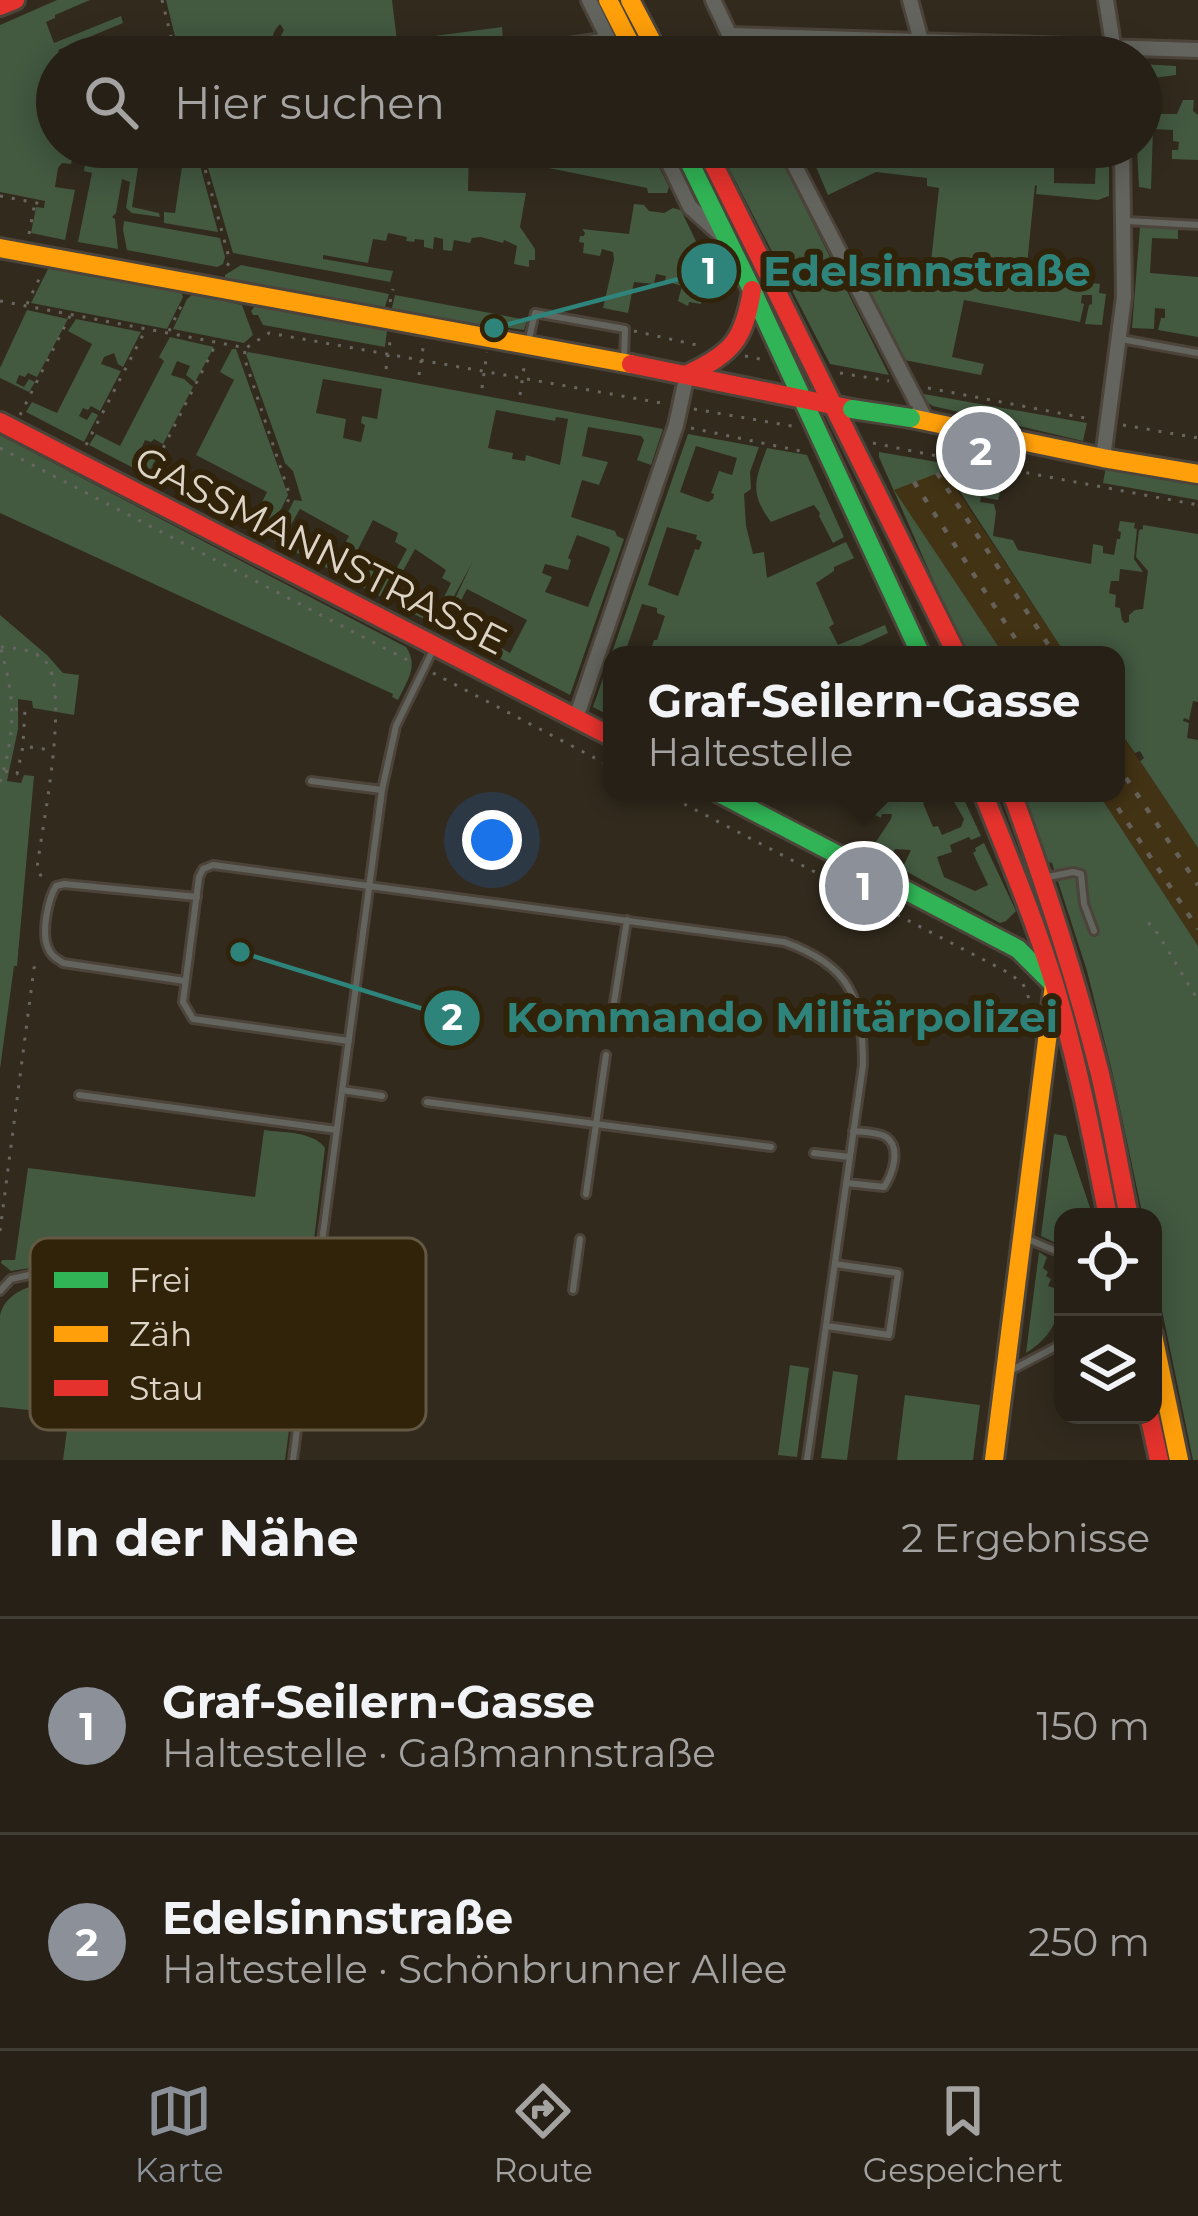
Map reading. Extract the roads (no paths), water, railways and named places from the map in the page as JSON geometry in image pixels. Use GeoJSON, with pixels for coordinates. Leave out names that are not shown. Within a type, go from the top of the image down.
{"type":"FeatureCollection","features":[{"type":"Feature","properties":{"kind":"street"},"geometry":{"type":"LineString","coordinates":[[0,6],[15,0]]}},
{"type":"Feature","properties":{"kind":"street"},"geometry":{"type":"LineString","coordinates":[[589,0],[607,36]]}},
{"type":"Feature","properties":{"kind":"street"},"geometry":{"type":"LineString","coordinates":[[608,0],[626,36]]}},
{"type":"Feature","properties":{"kind":"street"},"geometry":{"type":"LineString","coordinates":[[630,0],[649,36]]}},
{"type":"Feature","properties":{"kind":"street"},"geometry":{"type":"LineString","coordinates":[[712,0],[730,35],[762,36]]}},
{"type":"Feature","properties":{"kind":"street"},"geometry":{"type":"LineString","coordinates":[[910,0],[920,36]]}},
{"type":"Feature","properties":{"kind":"street"},"geometry":{"type":"LineString","coordinates":[[1106,0],[1112,36]]}},
{"type":"Feature","properties":{"kind":"street"},"geometry":{"type":"LineString","coordinates":[[1162,51],[1198,50]]}},
{"type":"Feature","properties":{"kind":"street"},"geometry":{"type":"LineString","coordinates":[[671,168],[690,207],[728,242]]}},
{"type":"Feature","properties":{"kind":"street"},"geometry":{"type":"LineString","coordinates":[[692,168],[917,646]]}},
{"type":"Feature","properties":{"kind":"street"},"geometry":{"type":"LineString","coordinates":[[716,168],[843,407],[850,439],[953,646]]}},
{"type":"Feature","properties":{"kind":"street"},"geometry":{"type":"LineString","coordinates":[[795,168],[919,420]]}},
{"type":"Feature","properties":{"kind":"street"},"geometry":{"type":"LineString","coordinates":[[1102,458],[1124,297],[1122,168]]}},
{"type":"Feature","properties":{"kind":"street"},"geometry":{"type":"LineString","coordinates":[[0,248],[1198,474]]}},
{"type":"Feature","properties":{"kind":"street"},"geometry":{"type":"LineString","coordinates":[[687,374],[730,353],[747,321],[752,290]]}},
{"type":"Feature","properties":{"kind":"street"},"geometry":{"type":"LineString","coordinates":[[576,718],[676,425],[687,374]]}},
{"type":"Feature","properties":{"kind":"street","name":"GASSMANNSTRASSE"},"geometry":{"type":"LineString","coordinates":[[0,422],[603,732]]}},
{"type":"Feature","properties":{"kind":"street"},"geometry":{"type":"LineString","coordinates":[[735,802],[1018,949],[1054,986]]}},
{"type":"Feature","properties":{"kind":"street"},"geometry":{"type":"LineString","coordinates":[[986,802],[1054,986],[1085,1100],[1106,1208]]}},
{"type":"Feature","properties":{"kind":"street"},"geometry":{"type":"LineString","coordinates":[[1015,802],[1075,978],[1127,1208]]}},
{"type":"Feature","properties":{"kind":"street"},"geometry":{"type":"LineString","coordinates":[[1018,949],[1048,932],[1054,910]]}},
{"type":"Feature","properties":{"kind":"street"},"geometry":{"type":"LineString","coordinates":[[994,1460],[1054,986]]}},
{"type":"Feature","properties":{"kind":"street"},"geometry":{"type":"LineString","coordinates":[[1162,1378],[1179,1460]]}},
{"type":"Feature","properties":{"kind":"street"},"geometry":{"type":"LineString","coordinates":[[1151,1424],[1159,1460]]}},
{"type":"Feature","properties":{"kind":"lane"},"geometry":{"type":"LineString","coordinates":[[1123,221],[1198,225]]}},
{"type":"Feature","properties":{"kind":"lane"},"geometry":{"type":"LineString","coordinates":[[527,346],[535,314],[625,329],[624,363]]}},
{"type":"Feature","properties":{"kind":"lane"},"geometry":{"type":"LineString","coordinates":[[1118,338],[1198,352]]}},
{"type":"Feature","properties":{"kind":"lane"},"geometry":{"type":"LineString","coordinates":[[322,1238],[382,790],[396,726],[436,646]]}},
{"type":"Feature","properties":{"kind":"lane"},"geometry":{"type":"LineString","coordinates":[[311,781],[382,790]]}},
{"type":"Feature","properties":{"kind":"lane"},"geometry":{"type":"LineString","coordinates":[[349,1041],[193,1019],[183,1002],[203,869],[213,865],[370,884],[784,942],[814,952],[839,974],[856,1003],[863,1033],[862,1065],[807,1460]]}},
{"type":"Feature","properties":{"kind":"lane"},"geometry":{"type":"LineString","coordinates":[[1044,878],[1081,874],[1084,904],[1094,931]]}},
{"type":"Feature","properties":{"kind":"lane"},"geometry":{"type":"LineString","coordinates":[[185,981],[63,963],[45,942],[50,894],[64,884],[197,897]]}},
{"type":"Feature","properties":{"kind":"lane"},"geometry":{"type":"LineString","coordinates":[[613,1009],[627,920]]}},
{"type":"Feature","properties":{"kind":"lane"},"geometry":{"type":"LineString","coordinates":[[586,1194],[606,1055]]}},
{"type":"Feature","properties":{"kind":"lane"},"geometry":{"type":"LineString","coordinates":[[342,1090],[382,1096]]}},
{"type":"Feature","properties":{"kind":"lane"},"geometry":{"type":"LineString","coordinates":[[79,1095],[337,1130]]}},
{"type":"Feature","properties":{"kind":"lane"},"geometry":{"type":"LineString","coordinates":[[427,1102],[771,1147]]}},
{"type":"Feature","properties":{"kind":"lane"},"geometry":{"type":"LineString","coordinates":[[847,1183],[884,1187],[892,1175],[895,1149],[891,1142],[877,1134],[854,1131]]}},
{"type":"Feature","properties":{"kind":"lane"},"geometry":{"type":"LineString","coordinates":[[814,1153],[850,1157]]}},
{"type":"Feature","properties":{"kind":"lane"},"geometry":{"type":"LineString","coordinates":[[1022,1237],[1054,1250]]}},
{"type":"Feature","properties":{"kind":"lane"},"geometry":{"type":"LineString","coordinates":[[573,1290],[580,1239]]}},
{"type":"Feature","properties":{"kind":"lane"},"geometry":{"type":"LineString","coordinates":[[826,1326],[889,1335],[898,1273],[835,1264]]}},
{"type":"Feature","properties":{"kind":"lane"},"geometry":{"type":"LineString","coordinates":[[0,1291],[11,1279],[30,1275]]}},
{"type":"Feature","properties":{"kind":"lane"},"geometry":{"type":"LineString","coordinates":[[1006,1373],[1054,1348]]}},
{"type":"Feature","properties":{"kind":"lane"},"geometry":{"type":"LineString","coordinates":[[293,1460],[297,1430]]}},
{"type":"Feature","properties":{"kind":"railway"},"geometry":{"type":"LineString","coordinates":[[937,473],[1049,646]]}},
{"type":"Feature","properties":{"kind":"railway"},"geometry":{"type":"LineString","coordinates":[[914,482],[1020,646]]}},
{"type":"Feature","properties":{"kind":"railway"},"geometry":{"type":"LineString","coordinates":[[1125,776],[1198,885]]}},
{"type":"Feature","properties":{"kind":"railway"},"geometry":{"type":"LineString","coordinates":[[1114,802],[1198,929]]}},
{"type":"Feature","properties":{"kind":"place","name":"Edelsinnstraße"},"geometry":{"type":"Point","coordinates":[494,328]}},
{"type":"Feature","properties":{"kind":"place","name":"Edelsinnstraße"},"geometry":{"type":"Point","coordinates":[981,451]}},
{"type":"Feature","properties":{"kind":"place","name":"Graf-Seilern-Gasse"},"geometry":{"type":"Point","coordinates":[864,886]}},
{"type":"Feature","properties":{"kind":"place","name":"Kommando Militärpolizei"},"geometry":{"type":"Point","coordinates":[240,952]}}]}
